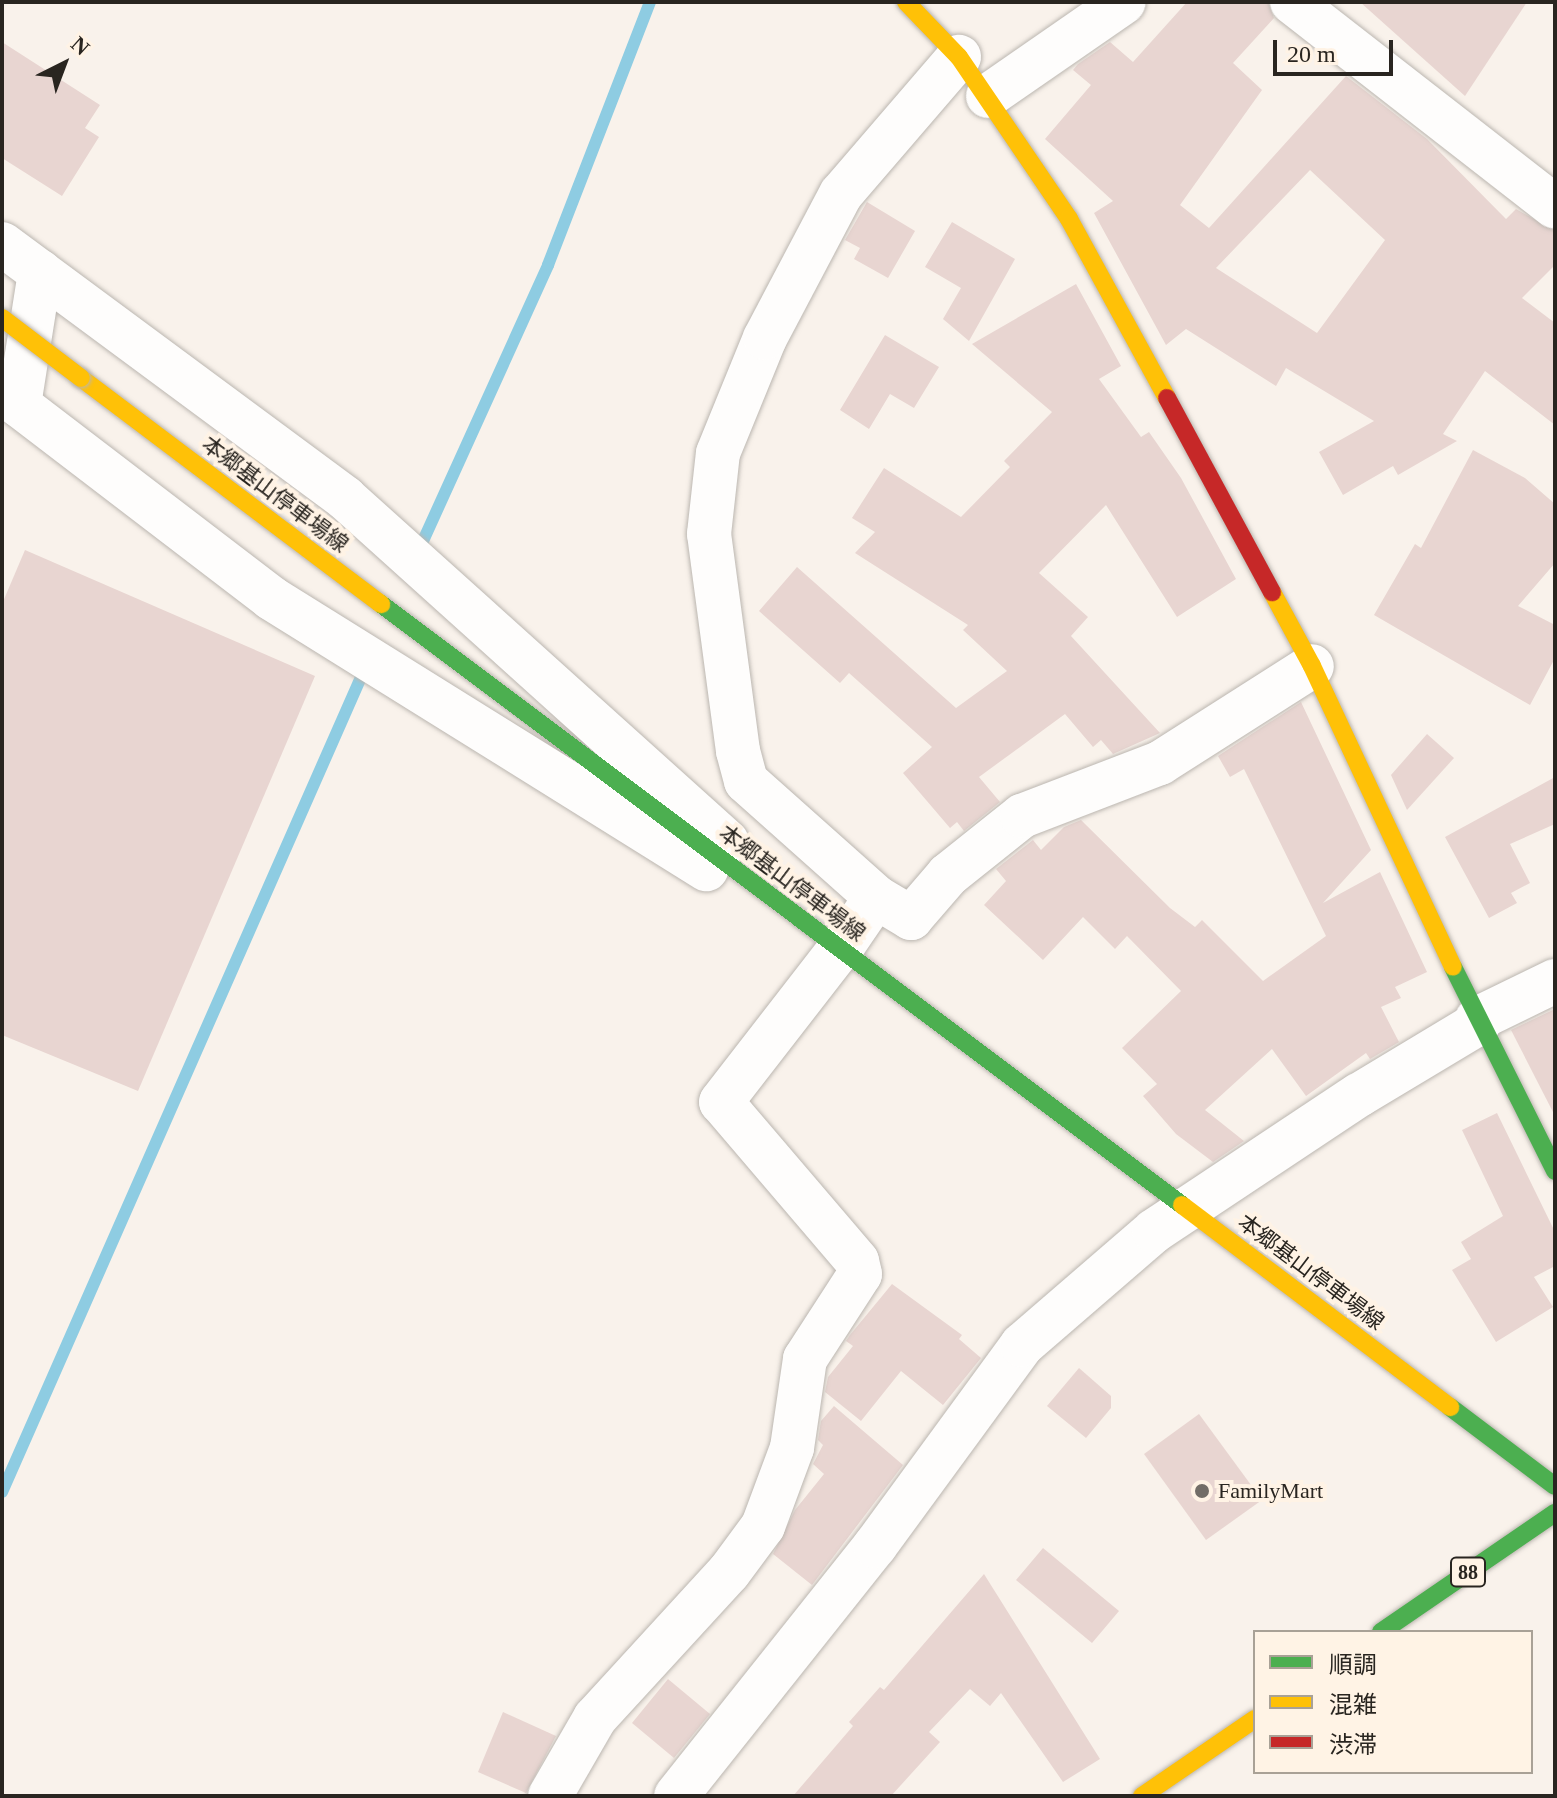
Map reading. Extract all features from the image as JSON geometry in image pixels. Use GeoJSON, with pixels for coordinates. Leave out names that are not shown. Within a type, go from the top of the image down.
{"type":"FeatureCollection","features":[{"type":"Feature","properties":{"kind":"main road"},"geometry":{"type":"LineString","coordinates":[[906,2],[959,57],[1069,219],[1312,666],[1478,1021],[1555,1171]]}},
{"type":"Feature","properties":{"kind":"main road","name":"本郷基山停車場線"},"geometry":{"type":"LineString","coordinates":[[2,318],[1555,1486]]}},
{"type":"Feature","properties":{"kind":"main road","name":"88"},"geometry":{"type":"LineString","coordinates":[[1384,1630],[1555,1513]]}},
{"type":"Feature","properties":{"kind":"main road"},"geometry":{"type":"LineString","coordinates":[[1142,1796],[1253,1720]]}},
{"type":"Feature","properties":{"kind":"street"},"geometry":{"type":"LineString","coordinates":[[988,96],[1124,2]]}},
{"type":"Feature","properties":{"kind":"street"},"geometry":{"type":"LineString","coordinates":[[1292,2],[1555,207]]}},
{"type":"Feature","properties":{"kind":"street"},"geometry":{"type":"LineString","coordinates":[[959,57],[841,194],[765,338],[718,453],[709,534],[746,781],[876,897],[911,918],[948,875],[1022,816],[1160,763],[1312,666]]}},
{"type":"Feature","properties":{"kind":"street"},"geometry":{"type":"LineString","coordinates":[[2,244],[345,498],[848,955]]}},
{"type":"Feature","properties":{"kind":"street"},"geometry":{"type":"LineString","coordinates":[[40,272],[11,398],[271,598],[848,955]]}},
{"type":"Feature","properties":{"kind":"street"},"geometry":{"type":"LineString","coordinates":[[550,1796],[595,1718],[729,1572],[763,1526],[792,1448],[805,1359],[860,1274],[857,1261],[721,1102],[848,955],[876,897]]}},
{"type":"Feature","properties":{"kind":"street"},"geometry":{"type":"LineString","coordinates":[[676,1796],[875,1546],[1022,1345],[1187,1209],[1359,1095],[1478,1021],[1555,981]]}},
{"type":"Feature","properties":{"kind":"building"},"geometry":{"type":"Polygon","coordinates":[[[1187,2],[1268,2],[1274,18],[1233,63],[1262,90],[1180,205],[1209,228],[1346,76],[1427,139],[1506,219],[1516,209],[1555,231],[1555,265],[1522,298],[1555,323],[1555,425],[1485,371],[1443,434],[1457,441],[1398,475],[1393,466],[1343,495],[1319,452],[1374,421],[1286,368],[1276,386],[1186,329],[1166,345],[1094,213],[1113,201],[1045,139],[1091,85],[1073,70],[1078,64],[1110,42],[1133,62],[1187,2]],[[1310,170],[1216,268],[1317,333],[1385,240],[1310,170]]]}},
{"type":"Feature","properties":{"kind":"building"},"geometry":{"type":"Polygon","coordinates":[[[1360,2],[1527,2],[1465,96],[1360,2]]]}},
{"type":"Feature","properties":{"kind":"building"},"geometry":{"type":"Polygon","coordinates":[[[2,42],[100,105],[85,128],[99,137],[62,196],[2,158],[2,42]]]}},
{"type":"Feature","properties":{"kind":"building"},"geometry":{"type":"Polygon","coordinates":[[[867,202],[915,231],[888,278],[854,259],[860,248],[845,240],[867,202]]]}},
{"type":"Feature","properties":{"kind":"building"},"geometry":{"type":"Polygon","coordinates":[[[952,222],[1015,259],[969,341],[943,319],[961,288],[925,267],[952,222]]]}},
{"type":"Feature","properties":{"kind":"building"},"geometry":{"type":"Polygon","coordinates":[[[1076,284],[1121,366],[1099,379],[1141,437],[1149,432],[1181,478],[1236,579],[1177,617],[1106,505],[1039,573],[1088,617],[1071,636],[1160,733],[1113,754],[1101,740],[1093,747],[1065,714],[979,777],[1000,802],[964,831],[957,822],[950,828],[903,773],[932,747],[849,673],[840,683],[759,611],[797,567],[956,708],[1007,671],[963,630],[968,625],[855,553],[875,532],[852,518],[884,468],[961,517],[1010,467],[1004,461],[1052,412],[972,344],[1076,284]]]}},
{"type":"Feature","properties":{"kind":"building"},"geometry":{"type":"Polygon","coordinates":[[[885,335],[939,367],[914,408],[890,394],[869,429],[840,410],[885,335]]]}},
{"type":"Feature","properties":{"kind":"building"},"geometry":{"type":"Polygon","coordinates":[[[1473,450],[1525,478],[1555,504],[1555,563],[1518,606],[1555,625],[1555,658],[1530,705],[1374,615],[1415,544],[1421,548],[1473,450]]]}},
{"type":"Feature","properties":{"kind":"building"},"geometry":{"type":"Polygon","coordinates":[[[25,550],[315,676],[138,1091],[2,1035],[2,604],[25,550]]]}},
{"type":"Feature","properties":{"kind":"building"},"geometry":{"type":"Polygon","coordinates":[[[1301,702],[1371,850],[1323,903],[1380,872],[1427,972],[1395,987],[1401,998],[1381,1007],[1399,1042],[1370,1059],[1366,1053],[1306,1096],[1272,1049],[1205,1110],[1244,1141],[1213,1162],[1176,1134],[1143,1096],[1157,1084],[1122,1048],[1181,991],[1127,936],[1115,949],[1083,917],[1043,960],[984,905],[1006,881],[996,869],[1033,840],[1041,850],[1064,827],[1081,820],[1170,908],[1195,927],[1202,920],[1263,981],[1326,936],[1244,769],[1230,777],[1218,756],[1301,702]]]}},
{"type":"Feature","properties":{"kind":"building"},"geometry":{"type":"Polygon","coordinates":[[[1427,734],[1454,758],[1407,810],[1391,775],[1427,734]]]}},
{"type":"Feature","properties":{"kind":"building"},"geometry":{"type":"Polygon","coordinates":[[[1555,777],[1555,824],[1510,844],[1530,883],[1511,893],[1517,903],[1489,918],[1445,837],[1555,777]]]}},
{"type":"Feature","properties":{"kind":"building"},"geometry":{"type":"Polygon","coordinates":[[[1555,1009],[1555,1116],[1511,1030],[1555,1009]]]}},
{"type":"Feature","properties":{"kind":"building"},"geometry":{"type":"Polygon","coordinates":[[[1497,1113],[1555,1232],[1555,1266],[1534,1277],[1553,1307],[1496,1342],[1452,1270],[1471,1259],[1461,1242],[1503,1216],[1462,1130],[1497,1113]]]}},
{"type":"Feature","properties":{"kind":"building"},"geometry":{"type":"Polygon","coordinates":[[[892,1284],[962,1335],[959,1339],[981,1358],[943,1405],[901,1371],[861,1421],[825,1392],[828,1377],[853,1346],[846,1341],[850,1335],[892,1284]]]}},
{"type":"Feature","properties":{"kind":"building"},"geometry":{"type":"Polygon","coordinates":[[[1079,1368],[1111,1396],[1111,1408],[1086,1438],[1047,1406],[1079,1368]]]}},
{"type":"Feature","properties":{"kind":"building"},"geometry":{"type":"Polygon","coordinates":[[[834,1406],[903,1465],[812,1585],[773,1554],[795,1510],[824,1474],[813,1464],[823,1445],[818,1440],[821,1421],[834,1406]]]}},
{"type":"Feature","properties":{"kind":"building"},"geometry":{"type":"Polygon","coordinates":[[[1199,1414],[1262,1500],[1206,1540],[1144,1454],[1199,1414]]]}},
{"type":"Feature","properties":{"kind":"building"},"geometry":{"type":"Polygon","coordinates":[[[1043,1548],[1119,1611],[1092,1643],[1016,1580],[1043,1548]]]}},
{"type":"Feature","properties":{"kind":"building"},"geometry":{"type":"Polygon","coordinates":[[[984,1574],[1100,1759],[1063,1782],[1001,1693],[990,1706],[970,1689],[929,1732],[940,1742],[891,1796],[793,1796],[853,1726],[849,1722],[880,1687],[884,1690],[984,1574]]]}},
{"type":"Feature","properties":{"kind":"building"},"geometry":{"type":"Polygon","coordinates":[[[668,1679],[710,1714],[674,1758],[632,1723],[668,1679]]]}},
{"type":"Feature","properties":{"kind":"building"},"geometry":{"type":"Polygon","coordinates":[[[503,1712],[556,1736],[526,1793],[478,1772],[503,1712]]]}},
{"type":"Feature","properties":{"kind":"waterway"},"geometry":{"type":"LineString","coordinates":[[418,552],[548,265],[650,2]]}},
{"type":"Feature","properties":{"kind":"waterway"},"geometry":{"type":"LineString","coordinates":[[2,1492],[366,666]]}},
{"type":"Feature","properties":{"kind":"traffic: fast"},"geometry":{"type":"LineString","coordinates":[[381,604],[1182,1205]]}},
{"type":"Feature","properties":{"kind":"traffic: fast"},"geometry":{"type":"LineString","coordinates":[[1453,967],[1555,1171]]}},
{"type":"Feature","properties":{"kind":"traffic: fast"},"geometry":{"type":"LineString","coordinates":[[1450,1407],[1555,1486]]}},
{"type":"Feature","properties":{"kind":"traffic: fast"},"geometry":{"type":"LineString","coordinates":[[1384,1630],[1555,1513]]}},
{"type":"Feature","properties":{"kind":"traffic: slow"},"geometry":{"type":"LineString","coordinates":[[906,2],[959,57],[1069,219],[1167,398]]}},
{"type":"Feature","properties":{"kind":"traffic: slow"},"geometry":{"type":"LineString","coordinates":[[2,318],[81,378]]}},
{"type":"Feature","properties":{"kind":"traffic: slow"},"geometry":{"type":"LineString","coordinates":[[81,378],[381,604]]}},
{"type":"Feature","properties":{"kind":"traffic: slow"},"geometry":{"type":"LineString","coordinates":[[1272,592],[1312,666],[1453,967]]}},
{"type":"Feature","properties":{"kind":"traffic: slow"},"geometry":{"type":"LineString","coordinates":[[1182,1205],[1450,1407]]}},
{"type":"Feature","properties":{"kind":"traffic: slow"},"geometry":{"type":"LineString","coordinates":[[1142,1796],[1253,1720]]}},
{"type":"Feature","properties":{"kind":"traffic: jam"},"geometry":{"type":"LineString","coordinates":[[1167,398],[1272,592]]}},
{"type":"Feature","properties":{"kind":"place","name":"FamilyMart"},"geometry":{"type":"Point","coordinates":[1202,1491]}}]}
